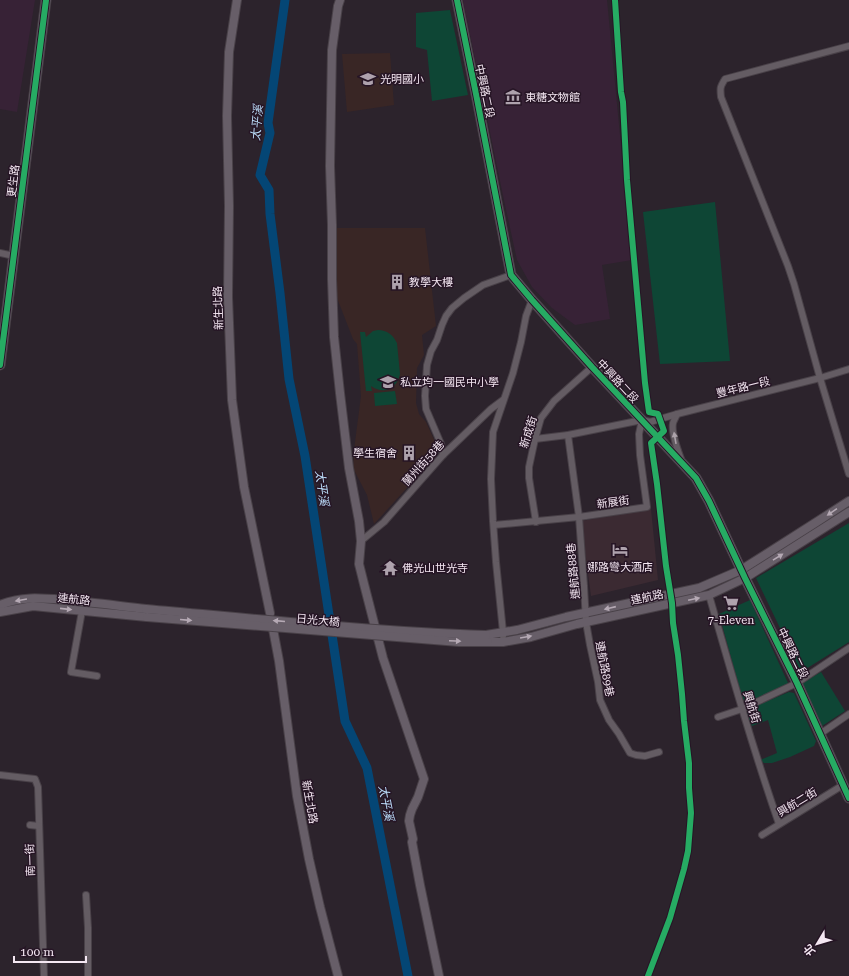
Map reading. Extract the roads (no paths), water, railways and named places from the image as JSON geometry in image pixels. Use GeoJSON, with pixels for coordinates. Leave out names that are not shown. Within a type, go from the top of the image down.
{"type":"FeatureCollection","features":[{"type":"Feature","properties":{"kind":"main road","name":"更生路"},"geometry":{"type":"LineString","coordinates":[[0,365],[3,324],[14,256],[46,0]]}},
{"type":"Feature","properties":{"kind":"main road","name":"中興路二段"},"geometry":{"type":"LineString","coordinates":[[457,0],[511,275],[592,367],[696,478],[709,501],[797,683],[849,798]]}},
{"type":"Feature","properties":{"kind":"street","name":"新生北路"},"geometry":{"type":"LineString","coordinates":[[237,0],[229,52],[227,116],[228,297],[232,400],[244,487],[270,613]]}},
{"type":"Feature","properties":{"kind":"street"},"geometry":{"type":"LineString","coordinates":[[340,0],[332,50],[330,166],[334,337],[349,468],[359,522],[361,541],[360,564],[385,664],[424,779],[412,809],[409,821],[420,885],[439,976]]}},
{"type":"Feature","properties":{"kind":"street"},"geometry":{"type":"LineString","coordinates":[[849,46],[726,79],[721,86],[721,97],[794,284],[849,474]]}},
{"type":"Feature","properties":{"kind":"street"},"geometry":{"type":"LineString","coordinates":[[0,253],[14,256]]}},
{"type":"Feature","properties":{"kind":"street"},"geometry":{"type":"LineString","coordinates":[[443,455],[441,444],[426,409],[425,396],[427,365],[431,351],[446,316],[452,308],[464,298],[483,286],[511,275]]}},
{"type":"Feature","properties":{"kind":"street"},"geometry":{"type":"LineString","coordinates":[[503,642],[504,632],[496,562],[491,479],[493,432],[520,348],[526,316],[532,300]]}},
{"type":"Feature","properties":{"kind":"street","name":"新成街"},"geometry":{"type":"LineString","coordinates":[[536,522],[529,478],[530,460],[541,418],[554,400],[592,367]]}},
{"type":"Feature","properties":{"kind":"street","name":"豐年路一段"},"geometry":{"type":"LineString","coordinates":[[535,439],[568,435],[642,420],[650,422],[820,378],[849,369]]}},
{"type":"Feature","properties":{"kind":"street","name":"蘭州街58巷"},"geometry":{"type":"LineString","coordinates":[[361,541],[384,522],[443,455],[491,409],[503,400]]}},
{"type":"Feature","properties":{"kind":"street"},"geometry":{"type":"LineString","coordinates":[[677,414],[673,423],[677,448],[682,463]]}},
{"type":"Feature","properties":{"kind":"street","name":"新展街"},"geometry":{"type":"LineString","coordinates":[[494,526],[579,517],[647,507],[639,441],[642,420]]}},
{"type":"Feature","properties":{"kind":"street","name":"連航路88巷"},"geometry":{"type":"LineString","coordinates":[[568,435],[579,517],[586,622]]}},
{"type":"Feature","properties":{"kind":"street","name":"連航路"},"geometry":{"type":"LineString","coordinates":[[487,639],[504,632],[699,588],[743,574],[849,500]]}},
{"type":"Feature","properties":{"kind":"street","name":"連航路"},"geometry":{"type":"LineString","coordinates":[[487,639],[503,642],[531,637],[586,622],[708,595],[821,530],[849,512]]}},
{"type":"Feature","properties":{"kind":"street","name":"興航街"},"geometry":{"type":"LineString","coordinates":[[708,595],[742,710],[779,824]]}},
{"type":"Feature","properties":{"kind":"street"},"geometry":{"type":"LineString","coordinates":[[41,607],[44,598]]}},
{"type":"Feature","properties":{"kind":"street","name":"連航路"},"geometry":{"type":"LineString","coordinates":[[2,603],[23,599],[44,598],[82,601],[147,613]]}},
{"type":"Feature","properties":{"kind":"street"},"geometry":{"type":"LineString","coordinates":[[653,598],[654,607]]}},
{"type":"Feature","properties":{"kind":"street","name":"連航路"},"geometry":{"type":"LineString","coordinates":[[0,612],[33,606],[82,611],[147,613]]}},
{"type":"Feature","properties":{"kind":"street"},"geometry":{"type":"LineString","coordinates":[[82,611],[71,672],[97,676]]}},
{"type":"Feature","properties":{"kind":"street","name":"日光大橋"},"geometry":{"type":"LineString","coordinates":[[147,613],[372,636],[459,642],[487,639]]}},
{"type":"Feature","properties":{"kind":"street","name":"連航路89巷"},"geometry":{"type":"LineString","coordinates":[[586,622],[598,682],[600,700],[609,720],[630,753],[636,756],[645,756],[659,752]]}},
{"type":"Feature","properties":{"kind":"street","name":"新生北路"},"geometry":{"type":"LineString","coordinates":[[273,629],[279,661],[297,796],[311,866],[338,976]]}},
{"type":"Feature","properties":{"kind":"street"},"geometry":{"type":"LineString","coordinates":[[718,717],[742,710],[797,683],[849,648]]}},
{"type":"Feature","properties":{"kind":"street"},"geometry":{"type":"LineString","coordinates":[[820,734],[849,714]]}},
{"type":"Feature","properties":{"kind":"street","name":"南一街"},"geometry":{"type":"LineString","coordinates":[[0,775],[35,779],[38,787],[44,976]]}},
{"type":"Feature","properties":{"kind":"street","name":"興航二街"},"geometry":{"type":"LineString","coordinates":[[762,835],[843,786]]}},
{"type":"Feature","properties":{"kind":"street"},"geometry":{"type":"LineString","coordinates":[[30,825],[40,826]]}},
{"type":"Feature","properties":{"kind":"street"},"geometry":{"type":"LineString","coordinates":[[86,895],[88,976]]}},
{"type":"Feature","properties":{"kind":"waterway","name":"太平溪"},"geometry":{"type":"LineString","coordinates":[[285,0],[268,123],[270,133],[260,175],[269,190],[270,214],[289,379],[305,456],[345,721],[367,768],[408,976]]}},
{"type":"Feature","properties":{"kind":"place","name":"光明國小"},"geometry":{"type":"Point","coordinates":[368,79]}},
{"type":"Feature","properties":{"kind":"place","name":"東糖文物館"},"geometry":{"type":"Point","coordinates":[513,97]}},
{"type":"Feature","properties":{"kind":"place","name":"教學大樓"},"geometry":{"type":"Point","coordinates":[397,282]}},
{"type":"Feature","properties":{"kind":"place","name":"私立均一國民中小學"},"geometry":{"type":"Point","coordinates":[388,382]}},
{"type":"Feature","properties":{"kind":"place","name":"學生宿舍"},"geometry":{"type":"Point","coordinates":[409,453]}},
{"type":"Feature","properties":{"kind":"place","name":"娜路彎大酒店"},"geometry":{"type":"Point","coordinates":[620,550]}},
{"type":"Feature","properties":{"kind":"place","name":"佛光山世光寺"},"geometry":{"type":"Point","coordinates":[390,568]}},
{"type":"Feature","properties":{"kind":"place","name":"7-Eleven"},"geometry":{"type":"Point","coordinates":[731,603]}}]}
